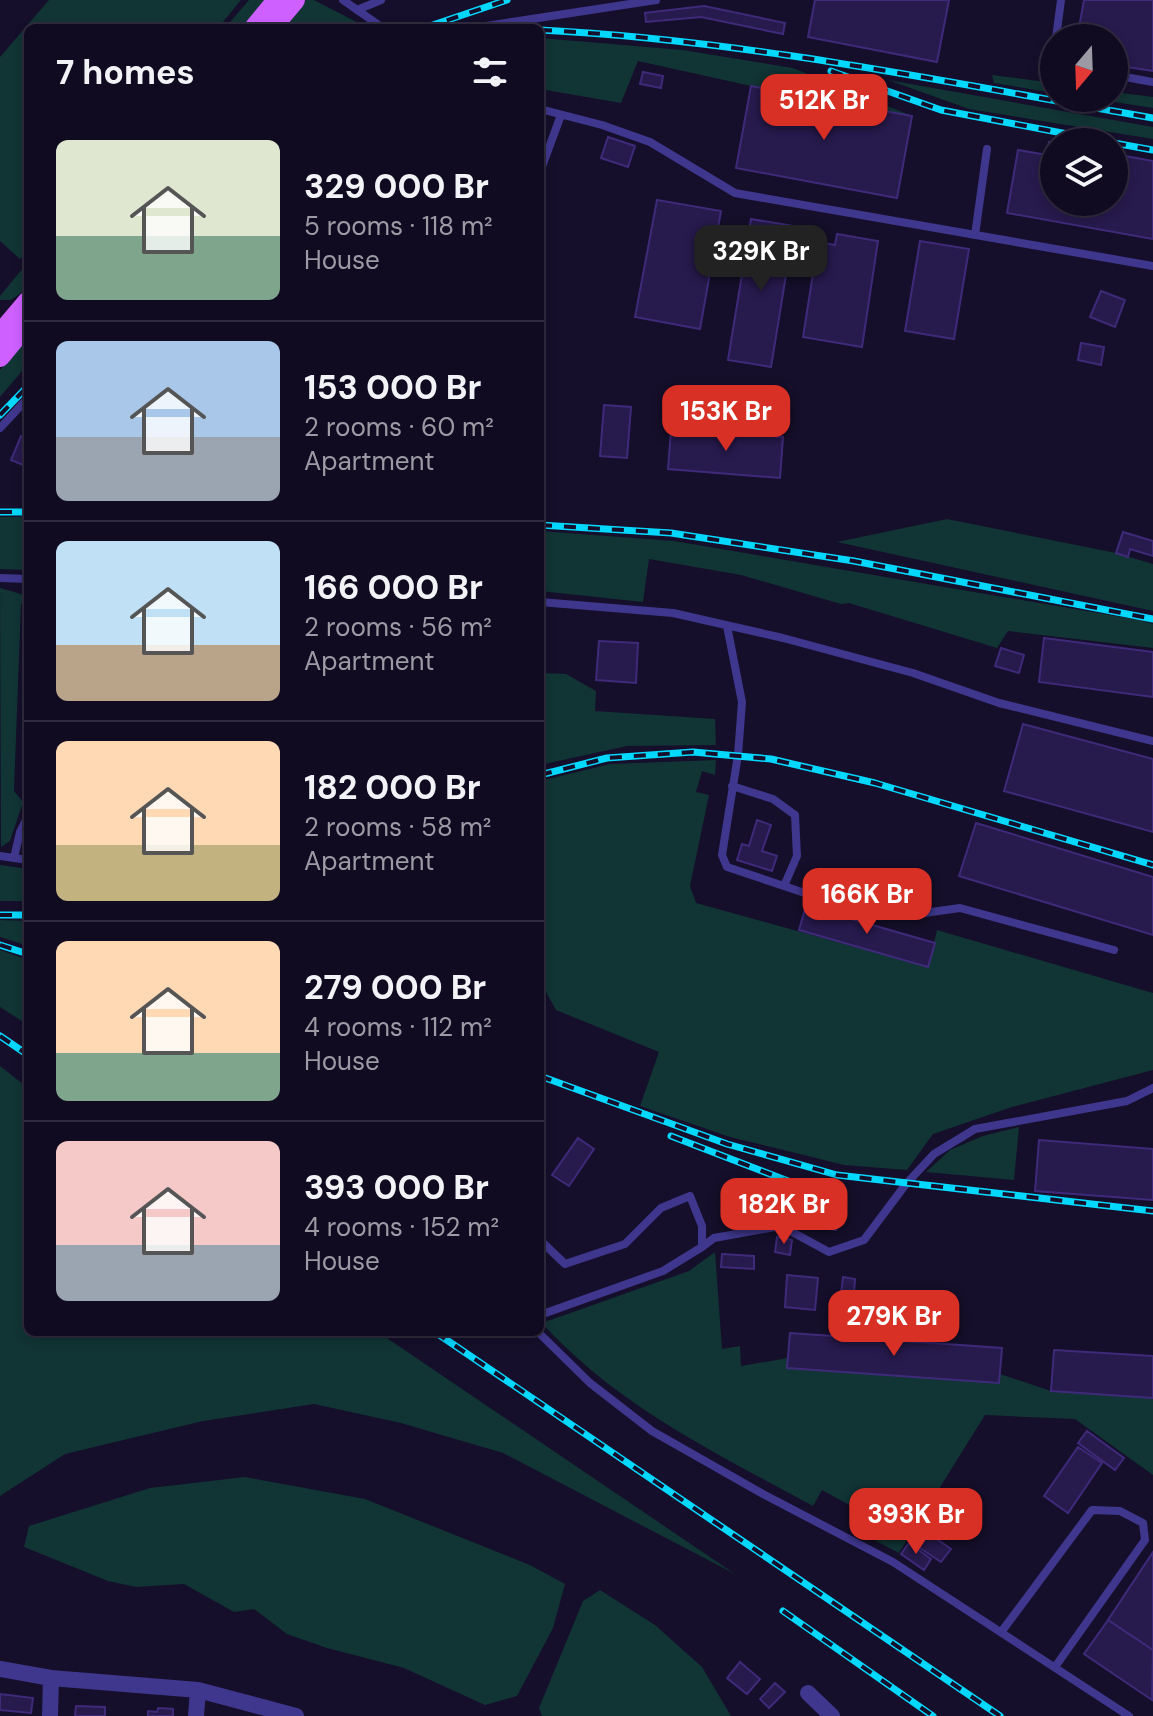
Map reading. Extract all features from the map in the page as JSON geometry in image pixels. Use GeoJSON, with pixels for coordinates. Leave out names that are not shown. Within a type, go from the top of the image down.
{"type":"FeatureCollection","features":[{"type":"Feature","properties":{"kind":"main road"},"geometry":{"type":"LineString","coordinates":[[257,24],[277,0]]}},
{"type":"Feature","properties":{"kind":"main road"},"geometry":{"type":"LineString","coordinates":[[274,24],[295,0]]}},
{"type":"Feature","properties":{"kind":"main road"},"geometry":{"type":"LineString","coordinates":[[0,357],[10,330],[24,307]]}},
{"type":"Feature","properties":{"kind":"street"},"geometry":{"type":"LineString","coordinates":[[0,1669],[51,1678],[198,1690],[296,1716]]}},
{"type":"Feature","properties":{"kind":"street"},"geometry":{"type":"LineString","coordinates":[[50,1716],[51,1678]]}},
{"type":"Feature","properties":{"kind":"street"},"geometry":{"type":"LineString","coordinates":[[196,1716],[198,1690]]}},
{"type":"Feature","properties":{"kind":"street"},"geometry":{"type":"LineString","coordinates":[[808,1693],[832,1716]]}},
{"type":"Feature","properties":{"kind":"lane"},"geometry":{"type":"LineString","coordinates":[[343,0],[377,24]]}},
{"type":"Feature","properties":{"kind":"lane"},"geometry":{"type":"LineString","coordinates":[[357,10],[381,0]]}},
{"type":"Feature","properties":{"kind":"lane"},"geometry":{"type":"LineString","coordinates":[[499,24],[656,0]]}},
{"type":"Feature","properties":{"kind":"lane"},"geometry":{"type":"LineString","coordinates":[[1058,24],[1061,0]]}},
{"type":"Feature","properties":{"kind":"lane"},"geometry":{"type":"LineString","coordinates":[[1128,78],[1153,82]]}},
{"type":"Feature","properties":{"kind":"lane"},"geometry":{"type":"LineString","coordinates":[[544,110],[650,142],[735,193],[1153,266]]}},
{"type":"Feature","properties":{"kind":"lane"},"geometry":{"type":"LineString","coordinates":[[544,161],[561,115]]}},
{"type":"Feature","properties":{"kind":"lane"},"geometry":{"type":"LineString","coordinates":[[975,235],[987,149]]}},
{"type":"Feature","properties":{"kind":"lane"},"geometry":{"type":"LineString","coordinates":[[0,428],[24,402]]}},
{"type":"Feature","properties":{"kind":"lane"},"geometry":{"type":"LineString","coordinates":[[0,578],[24,579]]}},
{"type":"Feature","properties":{"kind":"lane"},"geometry":{"type":"LineString","coordinates":[[544,602],[673,613],[913,673],[999,703],[1153,741]]}},
{"type":"Feature","properties":{"kind":"lane"},"geometry":{"type":"LineString","coordinates":[[727,626],[742,702],[738,755],[722,855],[727,867],[840,905],[917,914],[960,908],[1114,950]]}},
{"type":"Feature","properties":{"kind":"lane"},"geometry":{"type":"LineString","coordinates":[[732,786],[773,799],[795,815],[797,856],[784,886]]}},
{"type":"Feature","properties":{"kind":"lane"},"geometry":{"type":"LineString","coordinates":[[14,858],[24,824]]}},
{"type":"Feature","properties":{"kind":"lane"},"geometry":{"type":"LineString","coordinates":[[0,856],[24,859]]}},
{"type":"Feature","properties":{"kind":"lane"},"geometry":{"type":"LineString","coordinates":[[544,1314],[663,1271],[714,1238],[781,1226],[829,1252],[864,1240],[906,1184],[934,1154],[954,1139],[975,1129],[1127,1101],[1153,1088]]}},
{"type":"Feature","properties":{"kind":"lane"},"geometry":{"type":"LineString","coordinates":[[544,1244],[565,1264],[625,1244],[661,1208],[690,1196],[702,1226],[702,1247]]}},
{"type":"Feature","properties":{"kind":"lane"},"geometry":{"type":"LineString","coordinates":[[542,1336],[590,1383],[652,1431],[763,1494],[881,1555],[1129,1716]]}},
{"type":"Feature","properties":{"kind":"lane"},"geometry":{"type":"LineString","coordinates":[[1002,1631],[1092,1510],[1120,1511],[1143,1523],[1145,1540],[1055,1667]]}},
{"type":"Feature","properties":{"kind":"green space"},"geometry":{"type":"Polygon","coordinates":[[[49,0],[241,0],[221,24],[28,24],[49,0]]]}},
{"type":"Feature","properties":{"kind":"green space"},"geometry":{"type":"Polygon","coordinates":[[[249,0],[272,0],[252,24],[228,24],[249,0]]]}},
{"type":"Feature","properties":{"kind":"green space"},"geometry":{"type":"Polygon","coordinates":[[[306,0],[314,0],[360,24],[285,24],[306,0]]]}},
{"type":"Feature","properties":{"kind":"green space"},"geometry":{"type":"Polygon","coordinates":[[[24,29],[24,256],[20,259],[0,241],[0,57],[24,29]]]}},
{"type":"Feature","properties":{"kind":"green space"},"geometry":{"type":"Polygon","coordinates":[[[544,38],[683,50],[793,68],[912,116],[638,61],[621,103],[544,90],[544,38]]]}},
{"type":"Feature","properties":{"kind":"green space"},"geometry":{"type":"Polygon","coordinates":[[[992,75],[1040,81],[1040,91],[994,83],[992,75]]]}},
{"type":"Feature","properties":{"kind":"green space"},"geometry":{"type":"Polygon","coordinates":[[[888,80],[1040,107],[1040,112],[1068,112],[1153,127],[1153,139],[1128,135],[1128,128],[1086,128],[969,109],[888,80]]]}},
{"type":"Feature","properties":{"kind":"green space"},"geometry":{"type":"Polygon","coordinates":[[[1128,94],[1153,97],[1153,108],[1128,104],[1128,94]]]}},
{"type":"Feature","properties":{"kind":"green space"},"geometry":{"type":"Polygon","coordinates":[[[24,267],[24,291],[11,300],[0,300],[24,267]]]}},
{"type":"Feature","properties":{"kind":"green space"},"geometry":{"type":"Polygon","coordinates":[[[24,341],[24,369],[0,397],[0,370],[24,341]]]}},
{"type":"Feature","properties":{"kind":"green space"},"geometry":{"type":"Polygon","coordinates":[[[0,517],[24,517],[24,570],[0,569],[0,517]]]}},
{"type":"Feature","properties":{"kind":"green space"},"geometry":{"type":"Polygon","coordinates":[[[947,519],[1116,553],[1153,564],[1153,611],[837,542],[947,519]]]}},
{"type":"Feature","properties":{"kind":"green space"},"geometry":{"type":"Polygon","coordinates":[[[544,531],[674,541],[1139,620],[1153,624],[1153,648],[1008,631],[997,648],[849,603],[841,604],[741,575],[649,559],[643,602],[544,591],[544,531]]]}},
{"type":"Feature","properties":{"kind":"green space"},"geometry":{"type":"Polygon","coordinates":[[[0,588],[24,595],[24,604],[21,604],[14,791],[23,802],[10,841],[1,847],[0,588]]]}},
{"type":"Feature","properties":{"kind":"green space"},"geometry":{"type":"Polygon","coordinates":[[[544,673],[566,674],[596,691],[595,711],[715,719],[716,745],[627,746],[544,764],[544,673]]]}},
{"type":"Feature","properties":{"kind":"green space"},"geometry":{"type":"Polygon","coordinates":[[[716,760],[715,775],[702,771],[696,792],[709,795],[690,886],[696,903],[928,967],[937,930],[1153,993],[1153,1070],[1012,1107],[933,1134],[907,1170],[844,1165],[730,1137],[640,1106],[659,1052],[556,1010],[544,988],[544,780],[610,764],[716,760]]]}},
{"type":"Feature","properties":{"kind":"green space"},"geometry":{"type":"Polygon","coordinates":[[[0,865],[24,868],[24,901],[0,901],[0,865]]]}},
{"type":"Feature","properties":{"kind":"green space"},"geometry":{"type":"Polygon","coordinates":[[[0,920],[24,921],[24,945],[0,937],[0,920]]]}},
{"type":"Feature","properties":{"kind":"green space"},"geometry":{"type":"Polygon","coordinates":[[[0,950],[24,959],[24,1022],[0,1007],[0,950]]]}},
{"type":"Feature","properties":{"kind":"green space"},"geometry":{"type":"Polygon","coordinates":[[[0,1066],[24,1085],[24,1336],[384,1336],[735,1574],[503,1453],[401,1423],[314,1404],[203,1421],[65,1454],[0,1496],[0,1066]]]}},
{"type":"Feature","properties":{"kind":"green space"},"geometry":{"type":"Polygon","coordinates":[[[1019,1127],[1014,1180],[926,1172],[950,1150],[983,1136],[1019,1127]]]}},
{"type":"Feature","properties":{"kind":"green space"},"geometry":{"type":"Polygon","coordinates":[[[715,1252],[722,1349],[740,1346],[741,1366],[788,1358],[787,1367],[999,1383],[1000,1374],[1051,1391],[1153,1398],[1153,1475],[1075,1419],[985,1415],[899,1553],[876,1541],[884,1524],[822,1490],[813,1506],[669,1426],[602,1379],[544,1325],[544,1322],[689,1271],[715,1252]]]}},
{"type":"Feature","properties":{"kind":"green space"},"geometry":{"type":"Polygon","coordinates":[[[245,1477],[365,1499],[530,1565],[565,1584],[553,1628],[517,1696],[485,1705],[404,1668],[287,1634],[254,1609],[234,1612],[184,1584],[136,1587],[108,1581],[24,1547],[29,1526],[150,1488],[245,1477]]]}},
{"type":"Feature","properties":{"kind":"green space"},"geometry":{"type":"Polygon","coordinates":[[[600,1590],[655,1625],[702,1667],[731,1716],[542,1716],[539,1708],[583,1601],[600,1590]]]}},
{"type":"Feature","properties":{"kind":"building"},"geometry":{"type":"Polygon","coordinates":[[[815,0],[949,0],[937,62],[808,37],[815,0]]]}},
{"type":"Feature","properties":{"kind":"building"},"geometry":{"type":"Polygon","coordinates":[[[1084,0],[1153,0],[1153,71],[1128,67],[1128,24],[1080,24],[1084,0]]]}},
{"type":"Feature","properties":{"kind":"building"},"geometry":{"type":"Polygon","coordinates":[[[704,6],[785,23],[783,34],[701,17],[646,22],[645,13],[704,6]]]}},
{"type":"Feature","properties":{"kind":"building"},"geometry":{"type":"Polygon","coordinates":[[[643,72],[663,76],[661,88],[640,84],[643,72]]]}},
{"type":"Feature","properties":{"kind":"building"},"geometry":{"type":"Polygon","coordinates":[[[751,86],[912,116],[897,198],[736,168],[751,86]]]}},
{"type":"Feature","properties":{"kind":"building"},"geometry":{"type":"Polygon","coordinates":[[[608,137],[635,146],[628,167],[601,158],[608,137]]]}},
{"type":"Feature","properties":{"kind":"building"},"geometry":{"type":"Polygon","coordinates":[[[1018,150],[1040,154],[1040,216],[1128,216],[1128,157],[1153,161],[1153,239],[1007,213],[1018,150]]]}},
{"type":"Feature","properties":{"kind":"building"},"geometry":{"type":"Polygon","coordinates":[[[657,200],[721,211],[700,329],[635,317],[657,200]]]}},
{"type":"Feature","properties":{"kind":"building"},"geometry":{"type":"Polygon","coordinates":[[[751,219],[794,226],[771,367],[728,360],[751,219]]]}},
{"type":"Feature","properties":{"kind":"building"},"geometry":{"type":"Polygon","coordinates":[[[837,234],[878,241],[862,347],[803,337],[818,242],[835,245],[837,234]]]}},
{"type":"Feature","properties":{"kind":"building"},"geometry":{"type":"Polygon","coordinates":[[[920,241],[969,249],[954,339],[905,331],[920,241]]]}},
{"type":"Feature","properties":{"kind":"building"},"geometry":{"type":"Polygon","coordinates":[[[1101,291],[1125,300],[1115,327],[1090,317],[1101,291]]]}},
{"type":"Feature","properties":{"kind":"building"},"geometry":{"type":"Polygon","coordinates":[[[1081,343],[1104,347],[1101,365],[1078,360],[1081,343]]]}},
{"type":"Feature","properties":{"kind":"building"},"geometry":{"type":"Polygon","coordinates":[[[604,405],[631,407],[627,458],[600,456],[604,405]]]}},
{"type":"Feature","properties":{"kind":"building"},"geometry":{"type":"Polygon","coordinates":[[[671,429],[783,437],[780,478],[668,469],[671,429]]]}},
{"type":"Feature","properties":{"kind":"building"},"geometry":{"type":"Polygon","coordinates":[[[21,436],[24,437],[24,465],[11,460],[21,436]]]}},
{"type":"Feature","properties":{"kind":"building"},"geometry":{"type":"Polygon","coordinates":[[[1123,532],[1153,541],[1153,556],[1130,549],[1128,557],[1116,553],[1123,532]]]}},
{"type":"Feature","properties":{"kind":"building"},"geometry":{"type":"Polygon","coordinates":[[[1044,638],[1153,652],[1153,697],[1039,682],[1044,638]]]}},
{"type":"Feature","properties":{"kind":"building"},"geometry":{"type":"Polygon","coordinates":[[[599,641],[638,643],[636,683],[596,680],[599,641]]]}},
{"type":"Feature","properties":{"kind":"building"},"geometry":{"type":"Polygon","coordinates":[[[1001,648],[1024,655],[1019,673],[995,666],[1001,648]]]}},
{"type":"Feature","properties":{"kind":"building"},"geometry":{"type":"Polygon","coordinates":[[[1023,724],[1153,759],[1153,832],[1004,791],[1023,724]]]}},
{"type":"Feature","properties":{"kind":"building"},"geometry":{"type":"Polygon","coordinates":[[[757,820],[771,825],[762,851],[777,856],[772,871],[737,860],[742,844],[749,846],[757,820]]]}},
{"type":"Feature","properties":{"kind":"building"},"geometry":{"type":"Polygon","coordinates":[[[976,823],[1153,877],[1153,935],[959,876],[976,823]]]}},
{"type":"Feature","properties":{"kind":"building"},"geometry":{"type":"Polygon","coordinates":[[[806,906],[935,943],[928,967],[799,930],[806,906]]]}},
{"type":"Feature","properties":{"kind":"building"},"geometry":{"type":"Polygon","coordinates":[[[578,1138],[594,1149],[569,1186],[552,1175],[578,1138]]]}},
{"type":"Feature","properties":{"kind":"building"},"geometry":{"type":"Polygon","coordinates":[[[1039,1140],[1153,1149],[1153,1200],[1035,1191],[1039,1140]]]}},
{"type":"Feature","properties":{"kind":"building"},"geometry":{"type":"Polygon","coordinates":[[[776,1196],[795,1199],[794,1212],[774,1210],[776,1196]]]}},
{"type":"Feature","properties":{"kind":"building"},"geometry":{"type":"Polygon","coordinates":[[[822,1213],[838,1215],[836,1230],[820,1228],[822,1213]]]}},
{"type":"Feature","properties":{"kind":"building"},"geometry":{"type":"Polygon","coordinates":[[[777,1237],[792,1240],[790,1255],[775,1252],[777,1237]]]}},
{"type":"Feature","properties":{"kind":"building"},"geometry":{"type":"Polygon","coordinates":[[[722,1254],[754,1256],[754,1269],[721,1267],[722,1254]]]}},
{"type":"Feature","properties":{"kind":"building"},"geometry":{"type":"Polygon","coordinates":[[[787,1275],[818,1278],[815,1310],[785,1307],[787,1275]]]}},
{"type":"Feature","properties":{"kind":"building"},"geometry":{"type":"Polygon","coordinates":[[[843,1277],[855,1279],[853,1304],[840,1303],[843,1277]]]}},
{"type":"Feature","properties":{"kind":"building"},"geometry":{"type":"Polygon","coordinates":[[[790,1333],[1002,1348],[999,1383],[787,1368],[790,1333]]]}},
{"type":"Feature","properties":{"kind":"building"},"geometry":{"type":"Polygon","coordinates":[[[1054,1350],[1153,1356],[1153,1398],[1051,1391],[1054,1350]]]}},
{"type":"Feature","properties":{"kind":"building"},"geometry":{"type":"Polygon","coordinates":[[[1087,1431],[1124,1458],[1115,1470],[1078,1443],[1087,1431]]]}},
{"type":"Feature","properties":{"kind":"building"},"geometry":{"type":"Polygon","coordinates":[[[1078,1447],[1102,1463],[1068,1513],[1044,1496],[1078,1447]]]}},
{"type":"Feature","properties":{"kind":"building"},"geometry":{"type":"Polygon","coordinates":[[[921,1528],[951,1549],[941,1562],[911,1542],[921,1528]]]}},
{"type":"Feature","properties":{"kind":"building"},"geometry":{"type":"Polygon","coordinates":[[[909,1543],[931,1559],[924,1570],[901,1554],[909,1543]]]}},
{"type":"Feature","properties":{"kind":"building"},"geometry":{"type":"Polygon","coordinates":[[[1153,1552],[1153,1650],[1108,1620],[1153,1552]]]}},
{"type":"Feature","properties":{"kind":"building"},"geometry":{"type":"Polygon","coordinates":[[[1108,1620],[1153,1650],[1152,1700],[1084,1654],[1108,1620]]]}},
{"type":"Feature","properties":{"kind":"building"},"geometry":{"type":"Polygon","coordinates":[[[740,1662],[760,1679],[747,1694],[727,1678],[740,1662]]]}},
{"type":"Feature","properties":{"kind":"building"},"geometry":{"type":"Polygon","coordinates":[[[775,1683],[785,1692],[769,1708],[760,1699],[775,1683]]]}},
{"type":"Feature","properties":{"kind":"building"},"geometry":{"type":"Polygon","coordinates":[[[0,1694],[33,1698],[31,1713],[0,1710],[0,1694]]]}},
{"type":"Feature","properties":{"kind":"building"},"geometry":{"type":"Polygon","coordinates":[[[76,1706],[105,1707],[105,1716],[75,1716],[76,1706]]]}},
{"type":"Feature","properties":{"kind":"building"},"geometry":{"type":"Polygon","coordinates":[[[158,1708],[173,1709],[173,1716],[148,1716],[148,1711],[157,1712],[158,1708]]]}},
{"type":"Feature","properties":{"kind":"railway"},"geometry":{"type":"LineString","coordinates":[[436,24],[507,0]]}},
{"type":"Feature","properties":{"kind":"railway"},"geometry":{"type":"LineString","coordinates":[[544,30],[617,35],[771,53],[1153,118]]}},
{"type":"Feature","properties":{"kind":"railway"},"geometry":{"type":"LineString","coordinates":[[831,71],[941,110],[1040,129]]}},
{"type":"Feature","properties":{"kind":"railway"},"geometry":{"type":"LineString","coordinates":[[1128,146],[1153,150]]}},
{"type":"Feature","properties":{"kind":"railway"},"geometry":{"type":"LineString","coordinates":[[0,415],[24,390]]}},
{"type":"Feature","properties":{"kind":"railway"},"geometry":{"type":"LineString","coordinates":[[0,512],[24,512]]}},
{"type":"Feature","properties":{"kind":"railway"},"geometry":{"type":"LineString","coordinates":[[544,525],[671,533],[854,561],[1153,619]]}},
{"type":"Feature","properties":{"kind":"railway"},"geometry":{"type":"LineString","coordinates":[[544,774],[607,758],[693,752],[771,759],[875,783],[1153,865]]}},
{"type":"Feature","properties":{"kind":"railway"},"geometry":{"type":"LineString","coordinates":[[0,915],[24,915]]}},
{"type":"Feature","properties":{"kind":"railway"},"geometry":{"type":"LineString","coordinates":[[0,945],[24,953]]}},
{"type":"Feature","properties":{"kind":"railway"},"geometry":{"type":"LineString","coordinates":[[0,1036],[24,1052]]}},
{"type":"Feature","properties":{"kind":"railway"},"geometry":{"type":"LineString","coordinates":[[544,1077],[727,1144],[837,1175],[1153,1211]]}},
{"type":"Feature","properties":{"kind":"railway"},"geometry":{"type":"LineString","coordinates":[[671,1136],[809,1189]]}},
{"type":"Feature","properties":{"kind":"railway"},"geometry":{"type":"LineString","coordinates":[[441,1336],[1000,1716]]}},
{"type":"Feature","properties":{"kind":"railway"},"geometry":{"type":"LineString","coordinates":[[783,1611],[933,1716]]}}]}
